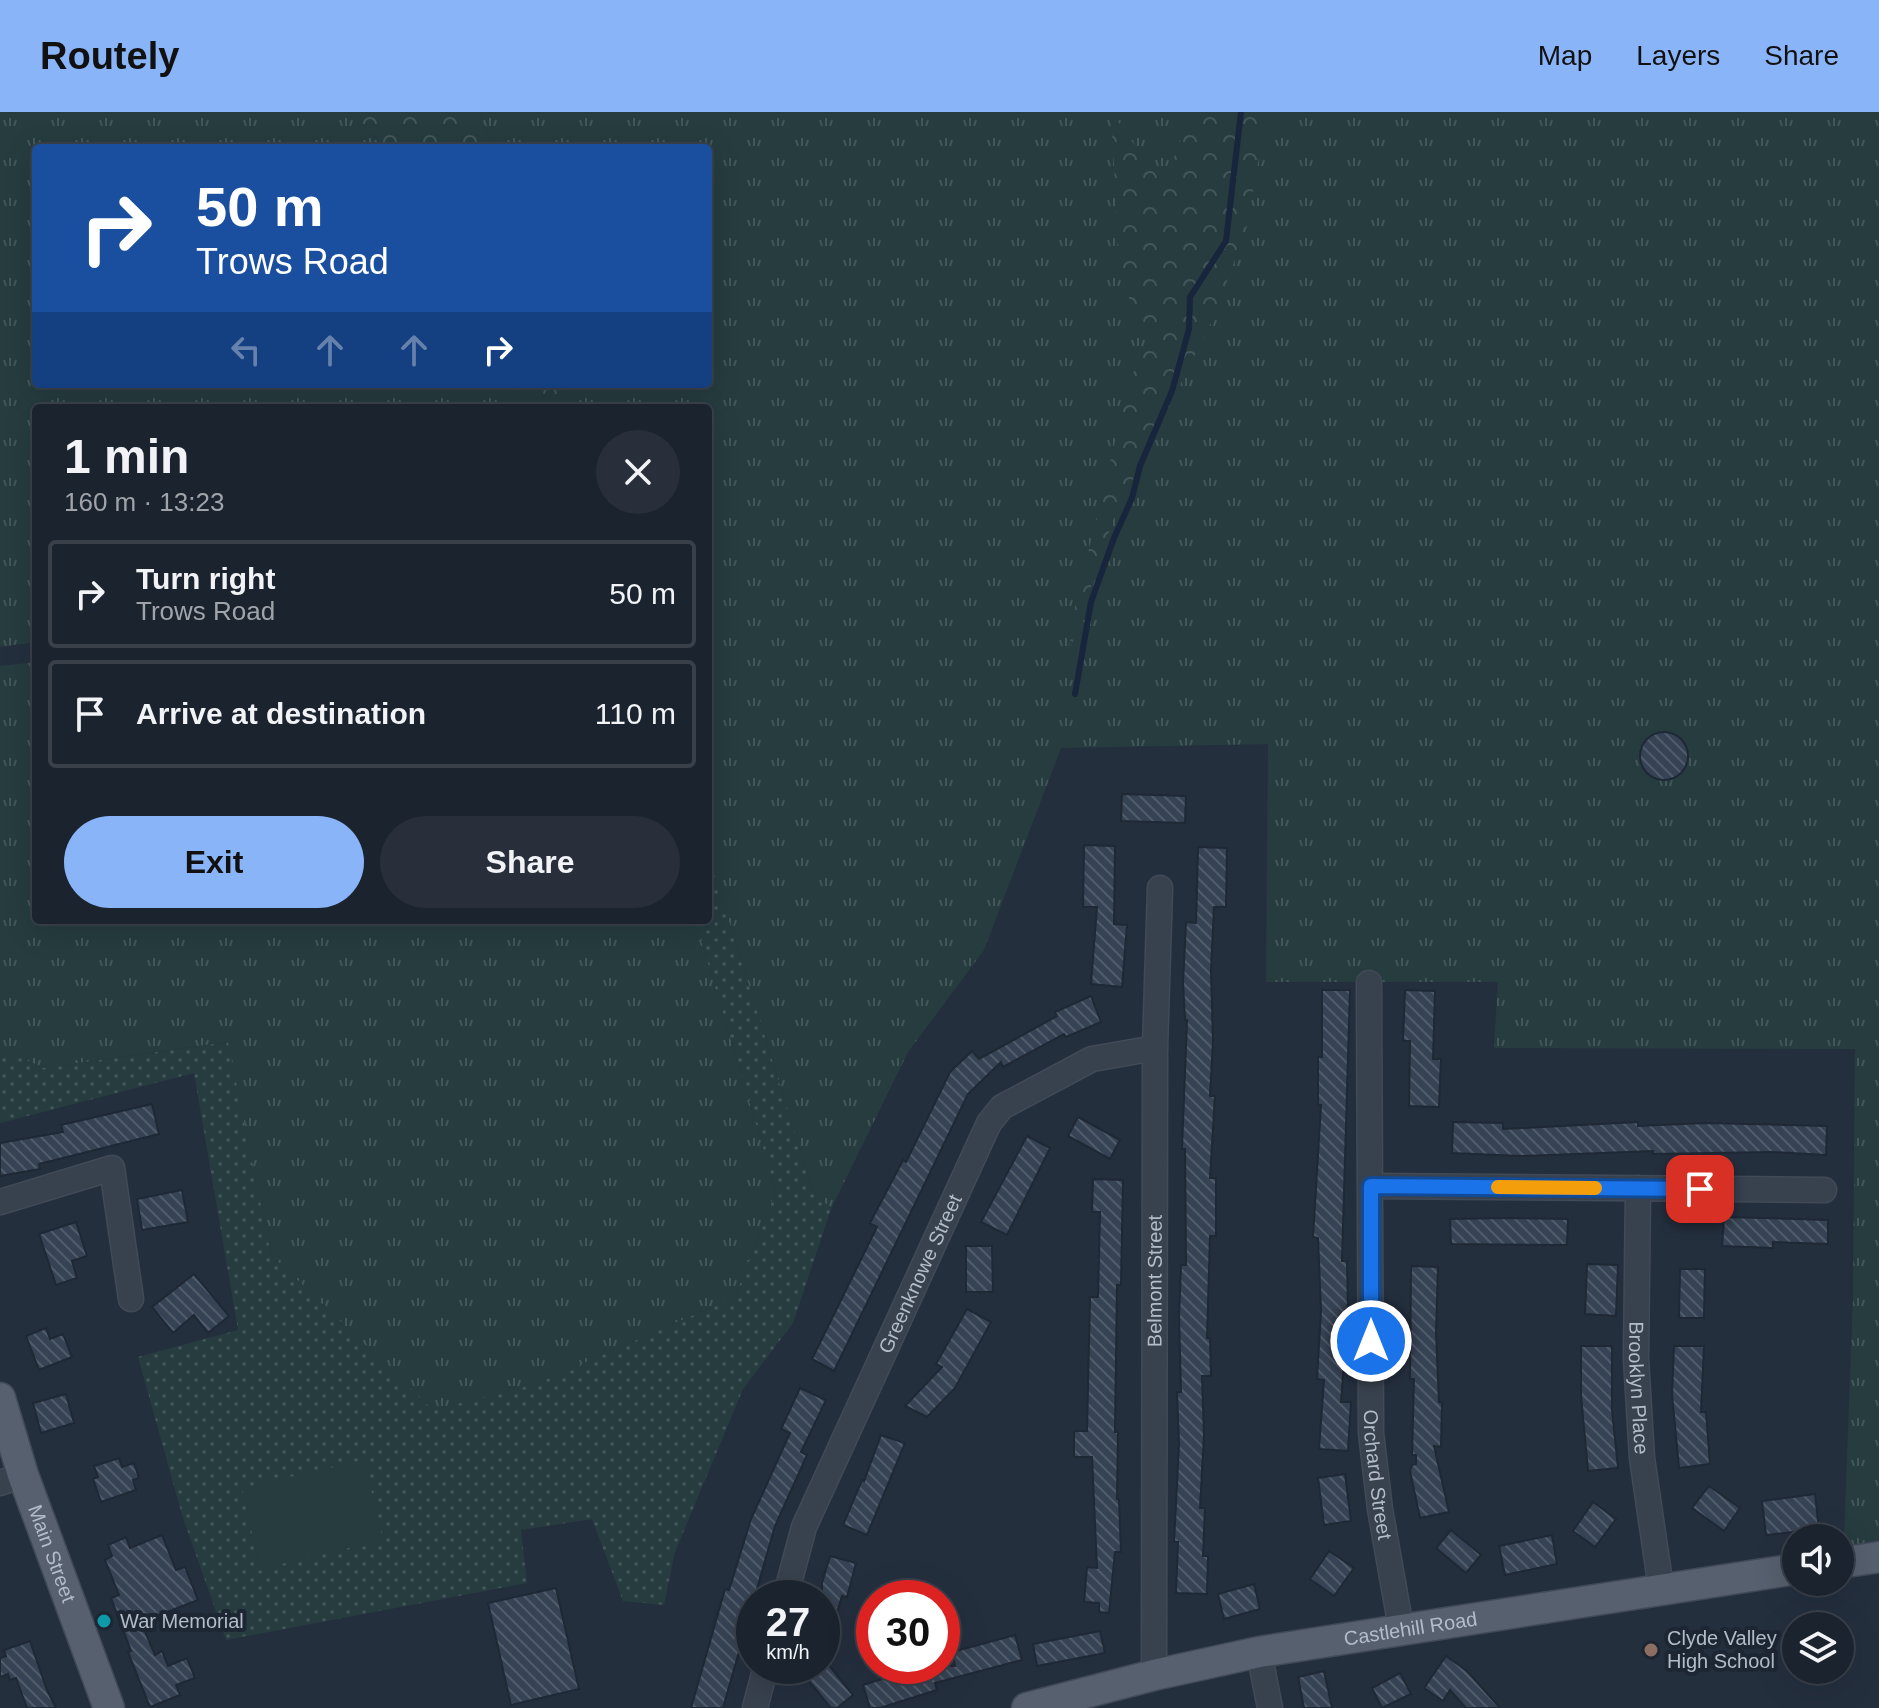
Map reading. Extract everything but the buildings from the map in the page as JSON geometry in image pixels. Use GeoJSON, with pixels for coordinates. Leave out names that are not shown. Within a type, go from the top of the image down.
{"type":"FeatureCollection","features":[{"type":"Feature","properties":{"kind":"main road","name":"Main Street"},"geometry":{"type":"LineString","coordinates":[[0,1398],[11,1479],[109,1708]]}},
{"type":"Feature","properties":{"kind":"main road"},"geometry":{"type":"LineString","coordinates":[[1854,1561],[1879,1557]]}},
{"type":"Feature","properties":{"kind":"main road","name":"Castlehill Road"},"geometry":{"type":"LineString","coordinates":[[1027,1708],[1259,1652],[1782,1571]]}},
{"type":"Feature","properties":{"kind":"street","name":"Belmont Street"},"geometry":{"type":"LineString","coordinates":[[1154,1675],[1155,1048],[1160,888]]}},
{"type":"Feature","properties":{"kind":"street","name":"Orchard Street"},"geometry":{"type":"LineString","coordinates":[[1369,983],[1371,1433],[1380,1509],[1401,1628]]}},
{"type":"Feature","properties":{"kind":"street","name":"Greenknowe Street"},"geometry":{"type":"LineString","coordinates":[[790,1580],[804,1527],[989,1123],[1002,1107],[1092,1059],[1155,1048]]}},
{"type":"Feature","properties":{"kind":"street"},"geometry":{"type":"LineString","coordinates":[[0,1202],[112,1168],[131,1299]]}},
{"type":"Feature","properties":{"kind":"street"},"geometry":{"type":"LineString","coordinates":[[1371,1186],[1824,1190]]}},
{"type":"Feature","properties":{"kind":"street","name":"Brooklyn Place"},"geometry":{"type":"LineString","coordinates":[[1638,1188],[1638,1387],[1642,1458],[1661,1588]]}},
{"type":"Feature","properties":{"kind":"street"},"geometry":{"type":"LineString","coordinates":[[1259,1652],[1270,1708]]}},
{"type":"Feature","properties":{"kind":"street"},"geometry":{"type":"LineString","coordinates":[[755,1708],[761,1684]]}},
{"type":"Feature","properties":{"kind":"green space"},"geometry":{"type":"Polygon","coordinates":[[[0,112],[348,112],[383,144],[32,144],[32,388],[518,388],[524,404],[32,404],[32,643],[0,647],[0,112]]]}},
{"type":"Feature","properties":{"kind":"green space"},"geometry":{"type":"Polygon","coordinates":[[[348,112],[480,112],[490,144],[383,144],[348,112]]]}},
{"type":"Feature","properties":{"kind":"green space"},"geometry":{"type":"Polygon","coordinates":[[[480,112],[1879,112],[1879,1542],[1854,1546],[1854,1524],[1845,1524],[1853,1299],[1855,1049],[1494,1048],[1498,982],[1266,982],[1268,744],[1061,748],[984,950],[908,1052],[831,1209],[813,1191],[712,867],[712,404],[572,404],[566,388],[712,388],[712,144],[490,144],[480,112]]]}},
{"type":"Feature","properties":{"kind":"green space"},"geometry":{"type":"Polygon","coordinates":[[[1111,112],[1164,186],[1184,129],[1183,112],[1267,112],[1246,231],[1211,323],[1115,515],[1069,652],[1075,606],[1131,376],[1154,337],[1132,305],[1120,275],[1111,112]]]}},
{"type":"Feature","properties":{"kind":"green space"},"geometry":{"type":"Polygon","coordinates":[[[518,388],[566,388],[572,404],[524,404],[518,388]]]}},
{"type":"Feature","properties":{"kind":"green space"},"geometry":{"type":"Polygon","coordinates":[[[32,662],[32,924],[696,924],[776,1191],[735,1297],[536,1384],[433,1410],[271,1255],[227,1042],[44,1068],[0,1049],[0,666],[32,662]]]}},
{"type":"Feature","properties":{"kind":"green space"},"geometry":{"type":"Polygon","coordinates":[[[712,867],[813,1191],[831,1209],[793,1323],[743,1389],[675,1552],[664,1605],[623,1601],[592,1519],[521,1530],[527,1583],[226,1640],[182,1515],[138,1357],[238,1330],[194,1073],[0,1123],[0,1049],[44,1068],[228,1042],[271,1255],[433,1410],[536,1384],[735,1297],[776,1191],[696,924],[712,924],[712,867]]]}},
{"type":"Feature","properties":{"kind":"green space"},"geometry":{"type":"Polygon","coordinates":[[[364,1460],[383,1540],[260,1569],[242,1488],[364,1460]]]}},
{"type":"Feature","properties":{"kind":"waterway"},"geometry":{"type":"LineString","coordinates":[[1075,694],[1091,602],[1132,498],[1140,466],[1172,391],[1189,329],[1190,297],[1226,241],[1241,112]]}},
{"type":"Feature","properties":{"kind":"slow traffic"},"geometry":{"type":"LineString","coordinates":[[1498,1187],[1595,1188]]}},
{"type":"Feature","properties":{"kind":"place","name":"War Memorial"},"geometry":{"type":"Point","coordinates":[104,1621]}},
{"type":"Feature","properties":{"kind":"place","name":"Clyde Valley High School"},"geometry":{"type":"Point","coordinates":[1651,1650]}},
{"type":"Feature","properties":{"kind":"route"},"geometry":{"type":"LineString","coordinates":[[1371,1341],[1371,1186],[1700,1189]]}}]}
